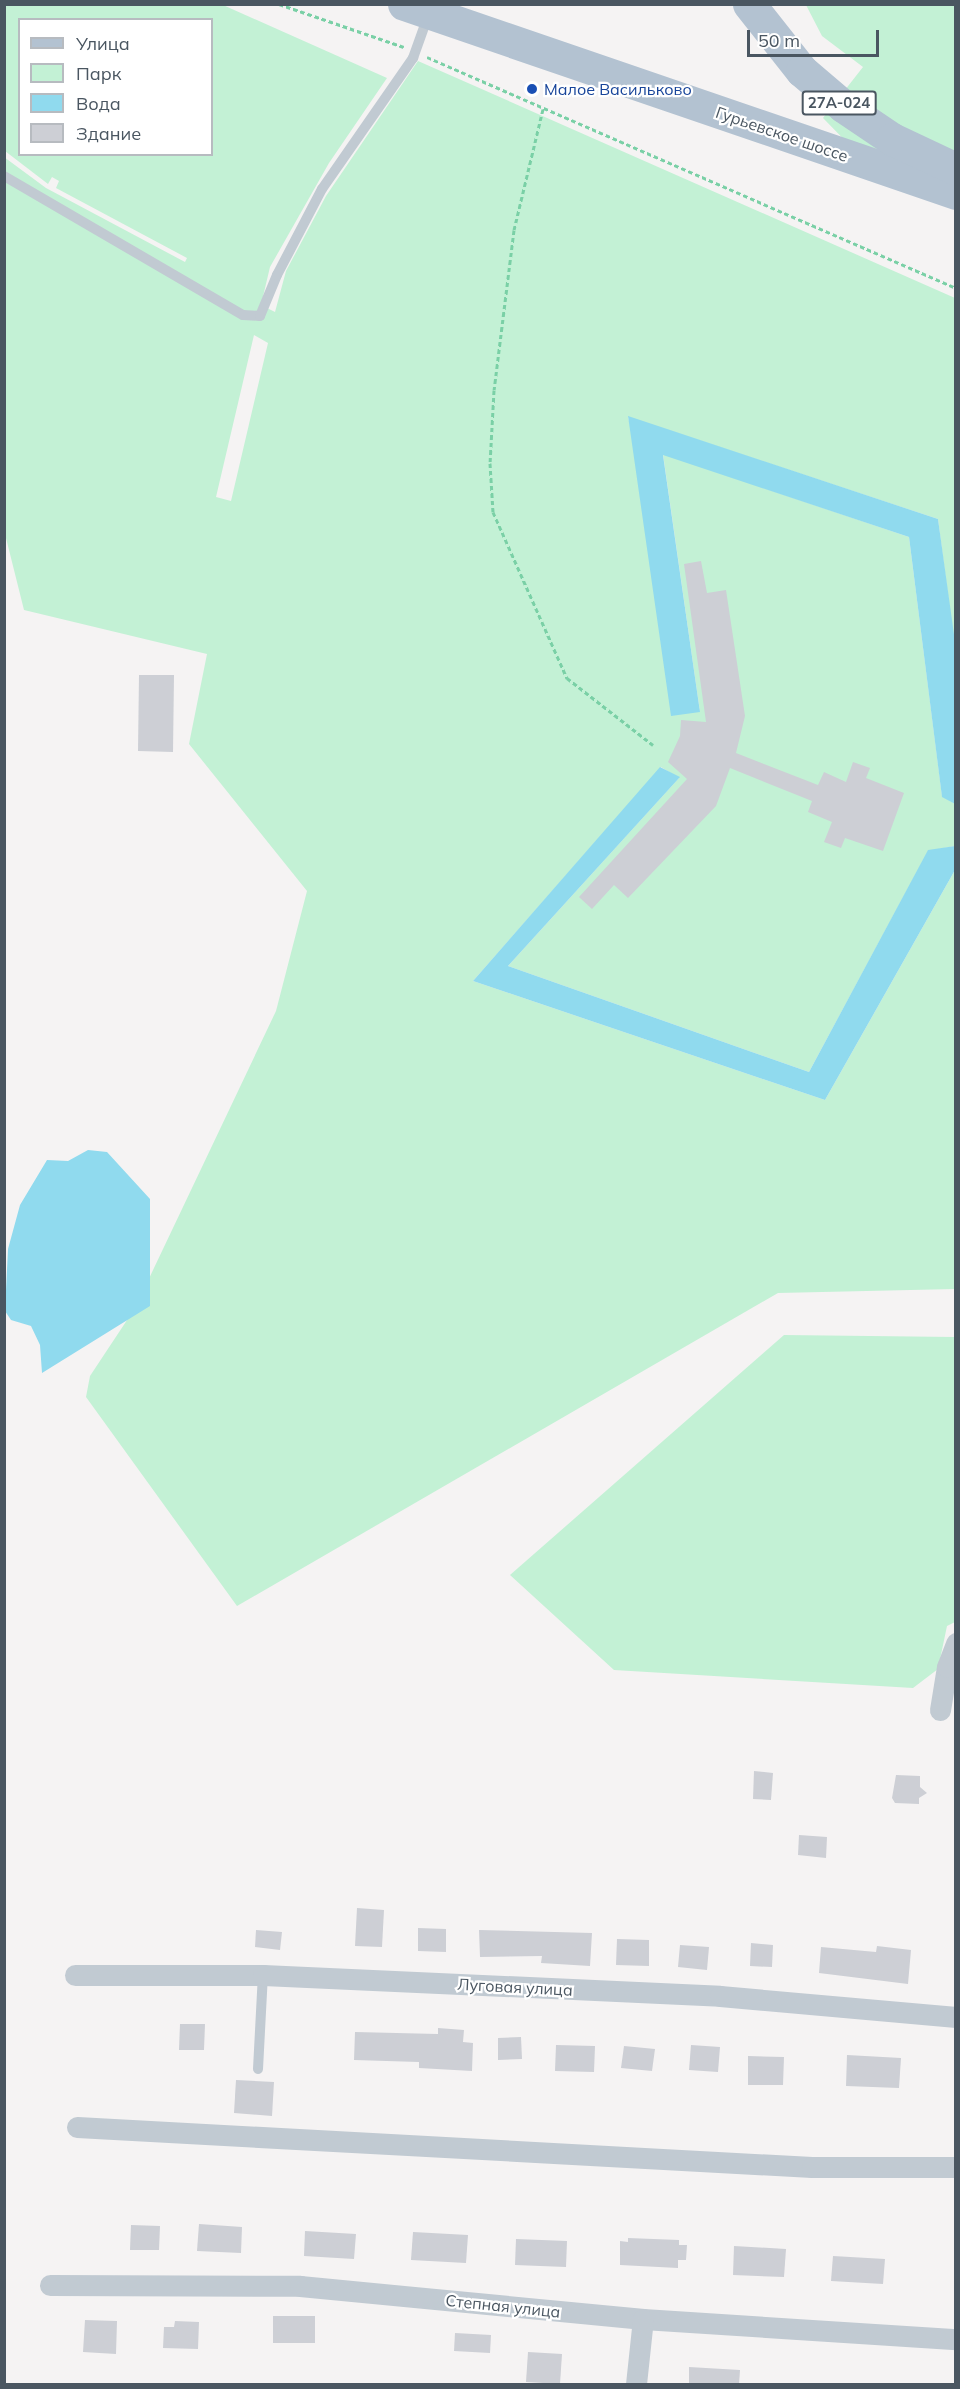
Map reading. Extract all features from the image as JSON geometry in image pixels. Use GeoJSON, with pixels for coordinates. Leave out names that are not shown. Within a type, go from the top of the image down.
{"type":"FeatureCollection","features":[{"type":"Feature","properties":{"kind":"main road","name":"27А-024"},"geometry":{"type":"LineString","coordinates":[[749,4],[802,70],[843,106],[892,139],[956,169]]}},
{"type":"Feature","properties":{"kind":"main road","name":"Гурьевское шоссе"},"geometry":{"type":"LineString","coordinates":[[417,9],[956,193]]}},
{"type":"Feature","properties":{"kind":"street"},"geometry":{"type":"LineString","coordinates":[[940,1710],[947,1667],[956,1643]]}},
{"type":"Feature","properties":{"kind":"street","name":"Луговая улица"},"geometry":{"type":"LineString","coordinates":[[75,1975],[263,1975],[720,1996],[956,2017]]}},
{"type":"Feature","properties":{"kind":"street"},"geometry":{"type":"LineString","coordinates":[[77,2127],[812,2166],[956,2167]]}},
{"type":"Feature","properties":{"kind":"street","name":"Степная улица"},"geometry":{"type":"LineString","coordinates":[[50,2285],[300,2286],[643,2319],[956,2339]]}},
{"type":"Feature","properties":{"kind":"street"},"geometry":{"type":"LineString","coordinates":[[636,2385],[643,2319]]}},
{"type":"Feature","properties":{"kind":"lane"},"geometry":{"type":"LineString","coordinates":[[4,176],[243,315],[260,316],[277,275],[322,189],[413,58],[417,9]]}},
{"type":"Feature","properties":{"kind":"lane"},"geometry":{"type":"LineString","coordinates":[[258,2069],[263,1975]]}},
{"type":"Feature","properties":{"kind":"path"},"geometry":{"type":"LineString","coordinates":[[279,4],[406,48]]}},
{"type":"Feature","properties":{"kind":"path"},"geometry":{"type":"LineString","coordinates":[[417,53],[956,288]]}},
{"type":"Feature","properties":{"kind":"path"},"geometry":{"type":"LineString","coordinates":[[543,109],[513,241],[495,390],[490,463],[493,512],[567,678],[653,745]]}},
{"type":"Feature","properties":{"kind":"green space"},"geometry":{"type":"Polygon","coordinates":[[[5,5],[223,5],[387,78],[329,163],[270,267],[261,305],[275,312],[286,271],[326,196],[418,61],[955,298],[955,649],[938,519],[628,417],[700,712],[663,454],[909,537],[942,796],[955,804],[955,846],[928,851],[809,1072],[508,966],[679,778],[661,767],[473,981],[825,1100],[955,870],[955,1289],[778,1293],[237,1606],[86,1397],[90,1376],[135,1308],[276,1011],[307,891],[189,744],[207,654],[24,610],[5,534],[4,157],[46,188],[185,262],[187,258],[56,188],[59,181],[52,177],[48,184],[5,151],[5,5]],[[254,335],[216,497],[231,501],[268,343],[254,335]]]}},
{"type":"Feature","properties":{"kind":"green space"},"geometry":{"type":"Polygon","coordinates":[[[806,5],[955,5],[955,207],[865,161],[823,118],[863,67],[822,36],[806,5]]]}},
{"type":"Feature","properties":{"kind":"green space"},"geometry":{"type":"Polygon","coordinates":[[[784,1335],[955,1337],[955,1622],[947,1626],[938,1669],[913,1688],[614,1670],[510,1575],[784,1335]]]}},
{"type":"Feature","properties":{"kind":"water"},"geometry":{"type":"Polygon","coordinates":[[[628,416],[938,519],[956,649],[955,804],[942,797],[909,537],[663,455],[700,712],[671,716],[628,416]]]}},
{"type":"Feature","properties":{"kind":"water"},"geometry":{"type":"Polygon","coordinates":[[[660,767],[680,777],[508,966],[809,1072],[928,850],[955,846],[955,870],[825,1100],[473,981],[660,767]]]}},
{"type":"Feature","properties":{"kind":"water"},"geometry":{"type":"Polygon","coordinates":[[[88,1150],[107,1152],[150,1199],[150,1306],[42,1373],[40,1345],[31,1326],[11,1320],[5,1311],[8,1249],[20,1205],[47,1160],[68,1161],[88,1150]]]}},
{"type":"Feature","properties":{"kind":"building"},"geometry":{"type":"Polygon","coordinates":[[[701,561],[707,593],[726,590],[745,716],[736,753],[818,785],[824,772],[846,782],[853,762],[870,768],[866,778],[904,793],[883,851],[845,838],[841,848],[824,842],[832,822],[808,812],[812,801],[730,768],[716,806],[628,898],[614,885],[592,909],[579,897],[687,779],[668,762],[680,736],[681,720],[706,722],[684,564],[701,561]]]}},
{"type":"Feature","properties":{"kind":"building"},"geometry":{"type":"Polygon","coordinates":[[[139,675],[174,675],[173,752],[138,751],[139,675]]]}},
{"type":"Feature","properties":{"kind":"building"},"geometry":{"type":"Polygon","coordinates":[[[754,1771],[773,1773],[771,1800],[753,1799],[754,1771]]]}},
{"type":"Feature","properties":{"kind":"building"},"geometry":{"type":"Polygon","coordinates":[[[896,1775],[920,1776],[920,1787],[927,1793],[919,1798],[919,1804],[895,1803],[892,1798],[896,1775]]]}},
{"type":"Feature","properties":{"kind":"building"},"geometry":{"type":"Polygon","coordinates":[[[799,1835],[827,1837],[826,1858],[798,1855],[799,1835]]]}},
{"type":"Feature","properties":{"kind":"building"},"geometry":{"type":"Polygon","coordinates":[[[357,1908],[384,1910],[382,1947],[355,1946],[357,1908]]]}},
{"type":"Feature","properties":{"kind":"building"},"geometry":{"type":"Polygon","coordinates":[[[418,1928],[446,1929],[446,1952],[418,1951],[418,1928]]]}},
{"type":"Feature","properties":{"kind":"building"},"geometry":{"type":"Polygon","coordinates":[[[256,1930],[282,1932],[280,1950],[255,1947],[256,1930]]]}},
{"type":"Feature","properties":{"kind":"building"},"geometry":{"type":"Polygon","coordinates":[[[479,1930],[592,1933],[590,1966],[541,1963],[542,1956],[480,1957],[479,1930]]]}},
{"type":"Feature","properties":{"kind":"building"},"geometry":{"type":"Polygon","coordinates":[[[617,1939],[649,1940],[649,1966],[616,1965],[617,1939]]]}},
{"type":"Feature","properties":{"kind":"building"},"geometry":{"type":"Polygon","coordinates":[[[751,1943],[773,1945],[772,1967],[750,1966],[751,1943]]]}},
{"type":"Feature","properties":{"kind":"building"},"geometry":{"type":"Polygon","coordinates":[[[680,1945],[709,1947],[707,1970],[678,1967],[680,1945]]]}},
{"type":"Feature","properties":{"kind":"building"},"geometry":{"type":"Polygon","coordinates":[[[877,1946],[911,1950],[908,1984],[819,1973],[821,1947],[876,1952],[877,1946]]]}},
{"type":"Feature","properties":{"kind":"building"},"geometry":{"type":"Polygon","coordinates":[[[180,2024],[205,2024],[204,2050],[179,2050],[180,2024]]]}},
{"type":"Feature","properties":{"kind":"building"},"geometry":{"type":"Polygon","coordinates":[[[438,2028],[464,2030],[463,2042],[473,2043],[472,2071],[419,2068],[419,2062],[354,2060],[355,2032],[438,2034],[438,2028]]]}},
{"type":"Feature","properties":{"kind":"building"},"geometry":{"type":"Polygon","coordinates":[[[521,2037],[522,2059],[498,2060],[498,2038],[521,2037]]]}},
{"type":"Feature","properties":{"kind":"building"},"geometry":{"type":"Polygon","coordinates":[[[556,2045],[595,2046],[594,2072],[555,2071],[556,2045]]]}},
{"type":"Feature","properties":{"kind":"building"},"geometry":{"type":"Polygon","coordinates":[[[691,2045],[720,2047],[718,2072],[689,2070],[691,2045]]]}},
{"type":"Feature","properties":{"kind":"building"},"geometry":{"type":"Polygon","coordinates":[[[624,2046],[655,2049],[652,2071],[621,2068],[624,2046]]]}},
{"type":"Feature","properties":{"kind":"building"},"geometry":{"type":"Polygon","coordinates":[[[847,2055],[901,2058],[899,2088],[846,2086],[847,2055]]]}},
{"type":"Feature","properties":{"kind":"building"},"geometry":{"type":"Polygon","coordinates":[[[748,2056],[784,2057],[783,2085],[748,2085],[748,2056]]]}},
{"type":"Feature","properties":{"kind":"building"},"geometry":{"type":"Polygon","coordinates":[[[236,2080],[274,2082],[272,2116],[234,2113],[236,2080]]]}},
{"type":"Feature","properties":{"kind":"building"},"geometry":{"type":"Polygon","coordinates":[[[199,2224],[242,2227],[241,2253],[197,2251],[199,2224]]]}},
{"type":"Feature","properties":{"kind":"building"},"geometry":{"type":"Polygon","coordinates":[[[131,2225],[160,2226],[159,2250],[130,2250],[131,2225]]]}},
{"type":"Feature","properties":{"kind":"building"},"geometry":{"type":"Polygon","coordinates":[[[305,2231],[356,2234],[354,2259],[304,2256],[305,2231]]]}},
{"type":"Feature","properties":{"kind":"building"},"geometry":{"type":"Polygon","coordinates":[[[413,2232],[468,2235],[466,2263],[411,2260],[413,2232]]]}},
{"type":"Feature","properties":{"kind":"building"},"geometry":{"type":"Polygon","coordinates":[[[628,2238],[679,2240],[679,2245],[687,2245],[686,2260],[678,2260],[678,2268],[620,2265],[620,2241],[628,2242],[628,2238]]]}},
{"type":"Feature","properties":{"kind":"building"},"geometry":{"type":"Polygon","coordinates":[[[516,2239],[567,2241],[566,2267],[515,2265],[516,2239]]]}},
{"type":"Feature","properties":{"kind":"building"},"geometry":{"type":"Polygon","coordinates":[[[734,2246],[786,2249],[784,2277],[733,2275],[734,2246]]]}},
{"type":"Feature","properties":{"kind":"building"},"geometry":{"type":"Polygon","coordinates":[[[833,2256],[885,2259],[883,2284],[831,2281],[833,2256]]]}},
{"type":"Feature","properties":{"kind":"building"},"geometry":{"type":"Polygon","coordinates":[[[273,2316],[315,2316],[315,2343],[273,2343],[273,2316]]]}},
{"type":"Feature","properties":{"kind":"building"},"geometry":{"type":"Polygon","coordinates":[[[85,2320],[117,2321],[116,2354],[83,2352],[85,2320]]]}},
{"type":"Feature","properties":{"kind":"building"},"geometry":{"type":"Polygon","coordinates":[[[175,2321],[199,2322],[198,2349],[163,2348],[164,2327],[174,2327],[175,2321]]]}},
{"type":"Feature","properties":{"kind":"building"},"geometry":{"type":"Polygon","coordinates":[[[455,2333],[491,2335],[490,2353],[454,2351],[455,2333]]]}},
{"type":"Feature","properties":{"kind":"building"},"geometry":{"type":"Polygon","coordinates":[[[528,2352],[562,2354],[560,2384],[526,2382],[528,2352]]]}},
{"type":"Feature","properties":{"kind":"building"},"geometry":{"type":"Polygon","coordinates":[[[689,2367],[740,2370],[739,2385],[689,2385],[689,2367]]]}},
{"type":"Feature","properties":{"kind":"place","name":"Малое Васильково"},"geometry":{"type":"Point","coordinates":[532,89]}}]}
